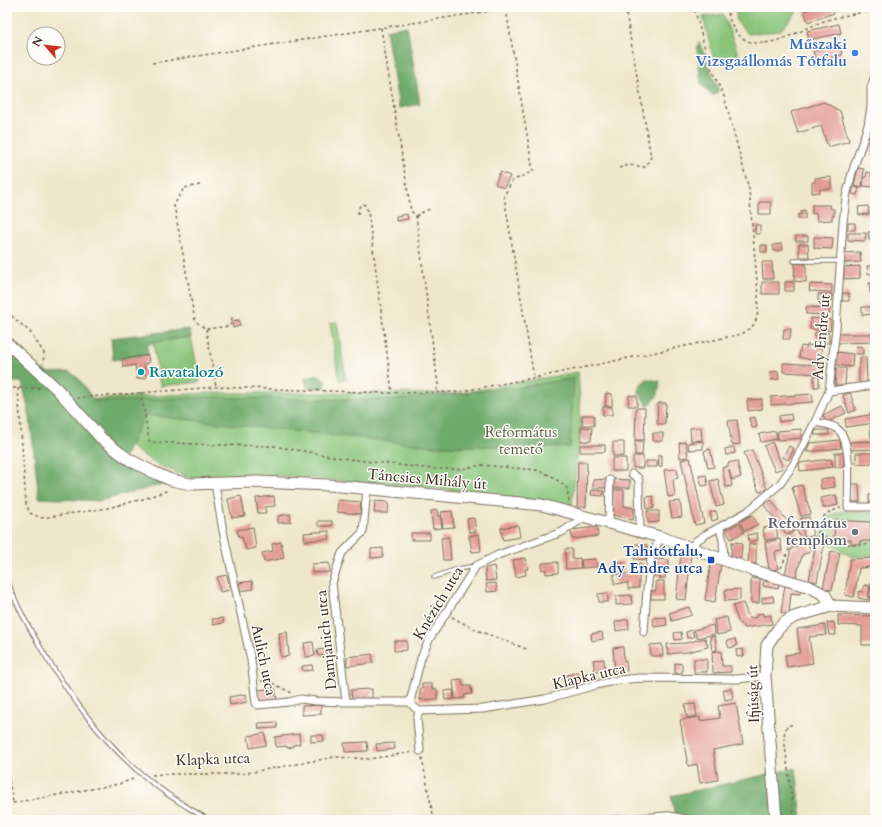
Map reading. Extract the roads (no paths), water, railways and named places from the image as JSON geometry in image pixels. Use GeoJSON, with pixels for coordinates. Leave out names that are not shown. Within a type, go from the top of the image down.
{"type":"FeatureCollection","features":[{"type":"Feature","properties":{"kind":"main road","name":"Táncsics Mihály út"},"geometry":{"type":"LineString","coordinates":[[7,343],[57,389],[101,438],[130,460],[171,480],[190,484],[256,482],[329,485],[542,505],[660,537],[724,561],[804,585],[825,595],[831,606]]}},
{"type":"Feature","properties":{"kind":"main road","name":"Ifjúság út"},"geometry":{"type":"LineString","coordinates":[[776,820],[765,676],[767,645],[778,629],[794,617],[831,606],[875,608]]}},
{"type":"Feature","properties":{"kind":"street","name":"Ady Endre út"},"geometry":{"type":"LineString","coordinates":[[691,548],[696,541],[747,512],[780,484],[793,465],[829,391],[836,328],[846,197],[852,173],[868,125],[871,107],[871,87],[875,76]]}},
{"type":"Feature","properties":{"kind":"street"},"geometry":{"type":"LineString","coordinates":[[829,391],[875,385]]}},
{"type":"Feature","properties":{"kind":"street"},"geometry":{"type":"LineString","coordinates":[[815,422],[836,427],[843,434],[848,452],[848,507],[875,507]]}},
{"type":"Feature","properties":{"kind":"street"},"geometry":{"type":"LineString","coordinates":[[632,474],[638,478],[639,483],[640,532]]}},
{"type":"Feature","properties":{"kind":"street"},"geometry":{"type":"LineString","coordinates":[[609,523],[610,480]]}},
{"type":"Feature","properties":{"kind":"street","name":"Aulich utca"},"geometry":{"type":"LineString","coordinates":[[215,484],[223,531],[254,677],[256,703],[258,705],[289,702],[301,699],[346,702],[410,702]]}},
{"type":"Feature","properties":{"kind":"street","name":"Damjanich utca"},"geometry":{"type":"LineString","coordinates":[[346,702],[332,583],[342,554],[363,532],[367,489]]}},
{"type":"Feature","properties":{"kind":"street","name":"Knézich utca"},"geometry":{"type":"LineString","coordinates":[[410,702],[421,658],[430,638],[476,566],[498,555],[562,532],[586,516]]}},
{"type":"Feature","properties":{"kind":"street"},"geometry":{"type":"LineString","coordinates":[[720,528],[723,541],[724,561]]}},
{"type":"Feature","properties":{"kind":"street"},"geometry":{"type":"LineString","coordinates":[[644,632],[651,559],[660,537]]}},
{"type":"Feature","properties":{"kind":"street","name":"Klapka utca"},"geometry":{"type":"LineString","coordinates":[[419,711],[483,709],[538,700],[618,680],[640,678],[737,679],[765,676]]}},
{"type":"Feature","properties":{"kind":"street"},"geometry":{"type":"LineString","coordinates":[[410,702],[419,711],[417,719],[420,751]]}},
{"type":"Feature","properties":{"kind":"lane"},"geometry":{"type":"LineString","coordinates":[[794,261],[840,261]]}},
{"type":"Feature","properties":{"kind":"lane"},"geometry":{"type":"LineString","coordinates":[[434,577],[458,569],[476,566]]}},
{"type":"Feature","properties":{"kind":"lane"},"geometry":{"type":"LineString","coordinates":[[7,579],[12,594],[31,631],[61,680],[91,722],[120,755],[143,776],[172,798],[210,820]]}},
{"type":"Feature","properties":{"kind":"lane"},"geometry":{"type":"LineString","coordinates":[[588,820],[670,814],[700,820]]}},
{"type":"Feature","properties":{"kind":"place","name":"Műszaki Vizsgaállomás Tótfalu"},"geometry":{"type":"Point","coordinates":[855,53]}},
{"type":"Feature","properties":{"kind":"place","name":"Ravatalozó"},"geometry":{"type":"Point","coordinates":[141,372]}},
{"type":"Feature","properties":{"kind":"place","name":"Református templom"},"geometry":{"type":"Point","coordinates":[855,532]}},
{"type":"Feature","properties":{"kind":"place","name":"Tahitótfalu, Ady Endre utca"},"geometry":{"type":"Point","coordinates":[711,560]}},
{"type":"Feature","properties":{"kind":"park label","name":"Református temető"},"geometry":{"type":"Point","coordinates":[521,440]}}]}
